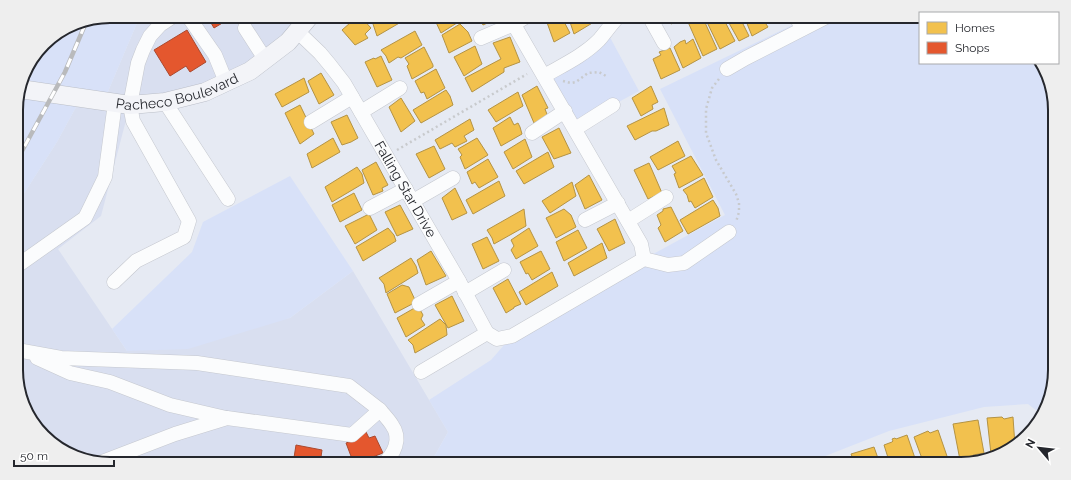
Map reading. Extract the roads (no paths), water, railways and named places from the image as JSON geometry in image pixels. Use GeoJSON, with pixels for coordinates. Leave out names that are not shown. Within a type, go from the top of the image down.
{"type":"FeatureCollection","features":[{"type":"Feature","properties":{"kind":"main road","name":"Pacheco Boulevard"},"geometry":{"type":"LineString","coordinates":[[26,90],[123,104],[165,102],[205,92],[250,71],[288,42],[304,23]]}},
{"type":"Feature","properties":{"kind":"street"},"geometry":{"type":"LineString","coordinates":[[23,262],[85,218],[105,177],[123,104],[143,50],[150,36],[163,23]]}},
{"type":"Feature","properties":{"kind":"street"},"geometry":{"type":"LineString","coordinates":[[193,23],[215,55],[226,82]]}},
{"type":"Feature","properties":{"kind":"street"},"geometry":{"type":"LineString","coordinates":[[481,38],[507,23]]}},
{"type":"Feature","properties":{"kind":"street"},"geometry":{"type":"LineString","coordinates":[[514,23],[628,220],[641,244],[644,259]]}},
{"type":"Feature","properties":{"kind":"street"},"geometry":{"type":"LineString","coordinates":[[541,71],[583,54],[600,39],[612,23]]}},
{"type":"Feature","properties":{"kind":"street"},"geometry":{"type":"LineString","coordinates":[[653,23],[664,43]]}},
{"type":"Feature","properties":{"kind":"street"},"geometry":{"type":"LineString","coordinates":[[799,23],[802,29]]}},
{"type":"Feature","properties":{"kind":"street"},"geometry":{"type":"LineString","coordinates":[[727,69],[814,23]]}},
{"type":"Feature","properties":{"kind":"street"},"geometry":{"type":"LineString","coordinates":[[245,28],[265,59]]}},
{"type":"Feature","properties":{"kind":"street","name":"Falling Star Drive"},"geometry":{"type":"LineString","coordinates":[[297,31],[330,64],[344,83],[487,333]]}},
{"type":"Feature","properties":{"kind":"street"},"geometry":{"type":"LineString","coordinates":[[361,112],[400,88]]}},
{"type":"Feature","properties":{"kind":"street"},"geometry":{"type":"LineString","coordinates":[[311,122],[352,97]]}},
{"type":"Feature","properties":{"kind":"street"},"geometry":{"type":"LineString","coordinates":[[165,102],[228,199]]}},
{"type":"Feature","properties":{"kind":"street"},"geometry":{"type":"LineString","coordinates":[[114,282],[136,261],[184,237],[189,222],[123,104]]}},
{"type":"Feature","properties":{"kind":"street"},"geometry":{"type":"LineString","coordinates":[[575,129],[613,106]]}},
{"type":"Feature","properties":{"kind":"street"},"geometry":{"type":"LineString","coordinates":[[532,134],[565,111]]}},
{"type":"Feature","properties":{"kind":"street"},"geometry":{"type":"LineString","coordinates":[[370,208],[453,178]]}},
{"type":"Feature","properties":{"kind":"street"},"geometry":{"type":"LineString","coordinates":[[628,220],[666,197]]}},
{"type":"Feature","properties":{"kind":"street"},"geometry":{"type":"LineString","coordinates":[[585,220],[618,203]]}},
{"type":"Feature","properties":{"kind":"street"},"geometry":{"type":"LineString","coordinates":[[421,372],[487,333],[497,339],[512,336],[644,259],[668,265],[684,263],[729,232]]}},
{"type":"Feature","properties":{"kind":"street"},"geometry":{"type":"LineString","coordinates":[[420,304],[504,270]]}},
{"type":"Feature","properties":{"kind":"street"},"geometry":{"type":"LineString","coordinates":[[23,351],[61,358],[197,363],[349,386],[380,410],[393,426],[397,443],[393,453],[389,457]]}},
{"type":"Feature","properties":{"kind":"street"},"geometry":{"type":"LineString","coordinates":[[23,352],[70,373],[110,382],[170,405],[227,418],[352,435],[380,410]]}},
{"type":"Feature","properties":{"kind":"street"},"geometry":{"type":"LineString","coordinates":[[115,457],[175,434],[227,418]]}},
{"type":"Feature","properties":{"kind":"railway"},"geometry":{"type":"LineString","coordinates":[[23,149],[65,72],[84,27]]}}]}
